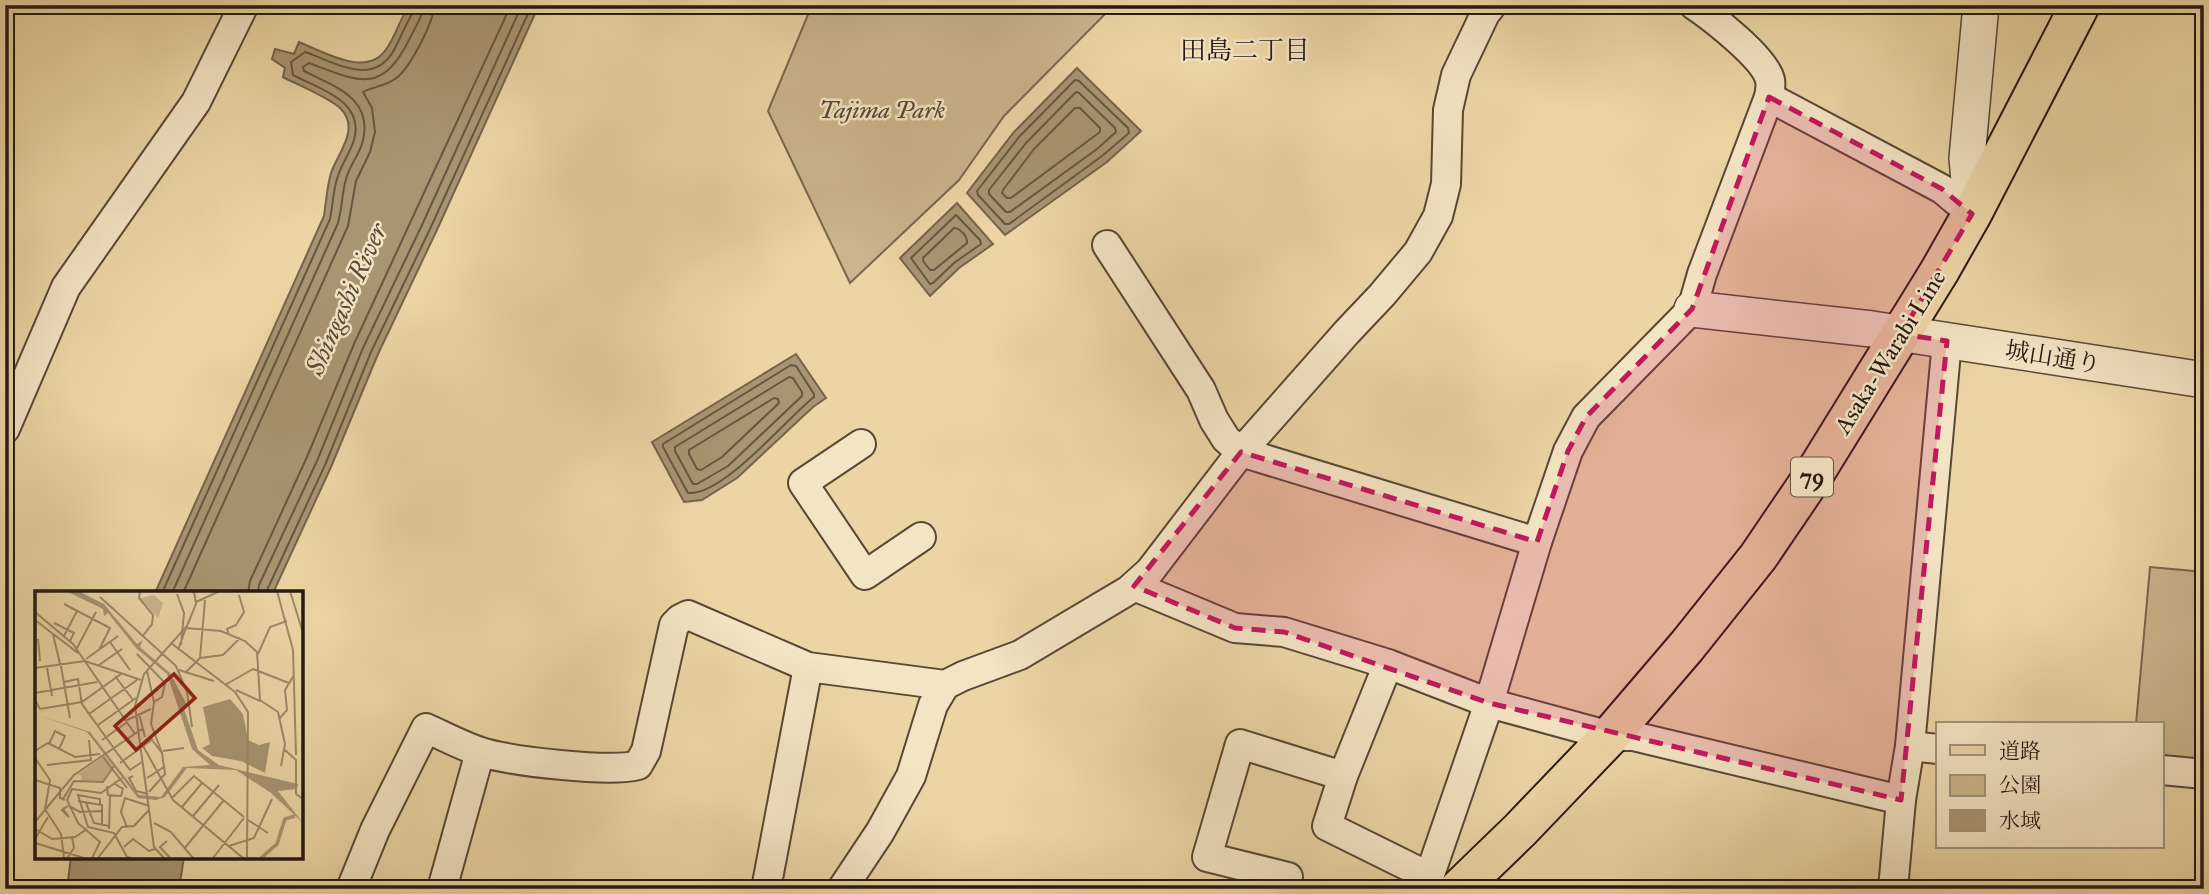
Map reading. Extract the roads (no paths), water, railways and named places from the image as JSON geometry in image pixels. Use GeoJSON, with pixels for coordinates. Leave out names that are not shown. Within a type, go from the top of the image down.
{"type":"FeatureCollection","features":[{"type":"Feature","properties":{"kind":"main road","name":"Asaka-Warabi Line"},"geometry":{"type":"LineString","coordinates":[[1437,885],[1520,830],[1610,736],[1758,557],[1813,476],[1972,214],[2080,5]]}},
{"type":"Feature","properties":{"kind":"street"},"geometry":{"type":"LineString","coordinates":[[5,429],[65,287],[196,102],[244,5]]}},
{"type":"Feature","properties":{"kind":"street"},"geometry":{"type":"LineString","coordinates":[[842,889],[880,832],[911,776],[933,705],[945,685],[1020,655],[1134,586],[1150,571],[1241,452],[1418,252],[1438,216],[1446,184],[1448,110],[1456,75],[1485,14],[1492,5]]}},
{"type":"Feature","properties":{"kind":"street"},"geometry":{"type":"LineString","coordinates":[[1388,664],[1343,776],[1327,826],[1437,885],[1537,542],[1568,451],[1586,417],[1692,309],[1702,274],[1769,97],[1770,80],[1761,63],[1715,20],[1694,5]]}},
{"type":"Feature","properties":{"kind":"street"},"geometry":{"type":"LineString","coordinates":[[1972,214],[1966,158],[1981,5]]}},
{"type":"Feature","properties":{"kind":"street"},"geometry":{"type":"LineString","coordinates":[[1769,97],[1942,189],[1972,214]]}},
{"type":"Feature","properties":{"kind":"street"},"geometry":{"type":"LineString","coordinates":[[1107,245],[1201,390],[1226,439],[1241,452],[1537,542]]}},
{"type":"Feature","properties":{"kind":"street","name":"城山通り"},"geometry":{"type":"LineString","coordinates":[[1692,309],[1901,334],[2204,380]]}},
{"type":"Feature","properties":{"kind":"street"},"geometry":{"type":"LineString","coordinates":[[1893,889],[1910,746],[1947,341]]}},
{"type":"Feature","properties":{"kind":"street"},"geometry":{"type":"LineString","coordinates":[[861,444],[803,483],[865,575],[921,537]]}},
{"type":"Feature","properties":{"kind":"street"},"geometry":{"type":"LineString","coordinates":[[1134,586],[1236,628],[1284,632],[1388,664],[1489,704],[1610,736],[1633,736],[1902,800]]}},
{"type":"Feature","properties":{"kind":"street"},"geometry":{"type":"LineString","coordinates":[[351,889],[375,830],[426,728],[480,752],[518,760],[617,769],[638,765],[646,751],[674,625],[688,615],[808,667],[945,685]]}},
{"type":"Feature","properties":{"kind":"street"},"geometry":{"type":"LineString","coordinates":[[766,889],[808,667]]}},
{"type":"Feature","properties":{"kind":"street"},"geometry":{"type":"LineString","coordinates":[[1284,889],[1288,877],[1207,857],[1240,744],[1343,776]]}},
{"type":"Feature","properties":{"kind":"street"},"geometry":{"type":"LineString","coordinates":[[1910,746],[1936,749]]}},
{"type":"Feature","properties":{"kind":"street"},"geometry":{"type":"LineString","coordinates":[[442,889],[480,752]]}},
{"type":"Feature","properties":{"kind":"street"},"geometry":{"type":"LineString","coordinates":[[2164,770],[2204,774]]}},
{"type":"Feature","properties":{"kind":"water","name":"Shingashi River"},"geometry":{"type":"Polygon","coordinates":[[[410,5],[539,5],[378,354],[331,467],[274,591],[156,591],[324,216],[331,173],[348,132],[346,116],[340,108],[321,95],[283,77],[285,68],[272,59],[275,49],[294,54],[299,42],[345,60],[369,62],[379,57],[387,48],[410,5]]]}},
{"type":"Feature","properties":{"kind":"water"},"geometry":{"type":"Polygon","coordinates":[[[1077,68],[1141,131],[1107,162],[1005,235],[967,193],[1014,132],[1077,68]]]}},
{"type":"Feature","properties":{"kind":"water"},"geometry":{"type":"Polygon","coordinates":[[[957,203],[993,244],[959,268],[930,296],[900,258],[957,203]]]}},
{"type":"Feature","properties":{"kind":"water"},"geometry":{"type":"Polygon","coordinates":[[[796,354],[826,398],[737,478],[702,500],[684,502],[652,442],[796,354]]]}},
{"type":"Feature","properties":{"kind":"water"},"geometry":{"type":"Polygon","coordinates":[[[71,859],[184,859],[179,889],[67,889],[71,859]]]}},
{"type":"Feature","properties":{"kind":"district","name":"田島二丁目"},"geometry":{"type":"Point","coordinates":[1245,50]}},
{"type":"Feature","properties":{"kind":"park label","name":"Tajima Park"},"geometry":{"type":"Point","coordinates":[882,110]}}]}
